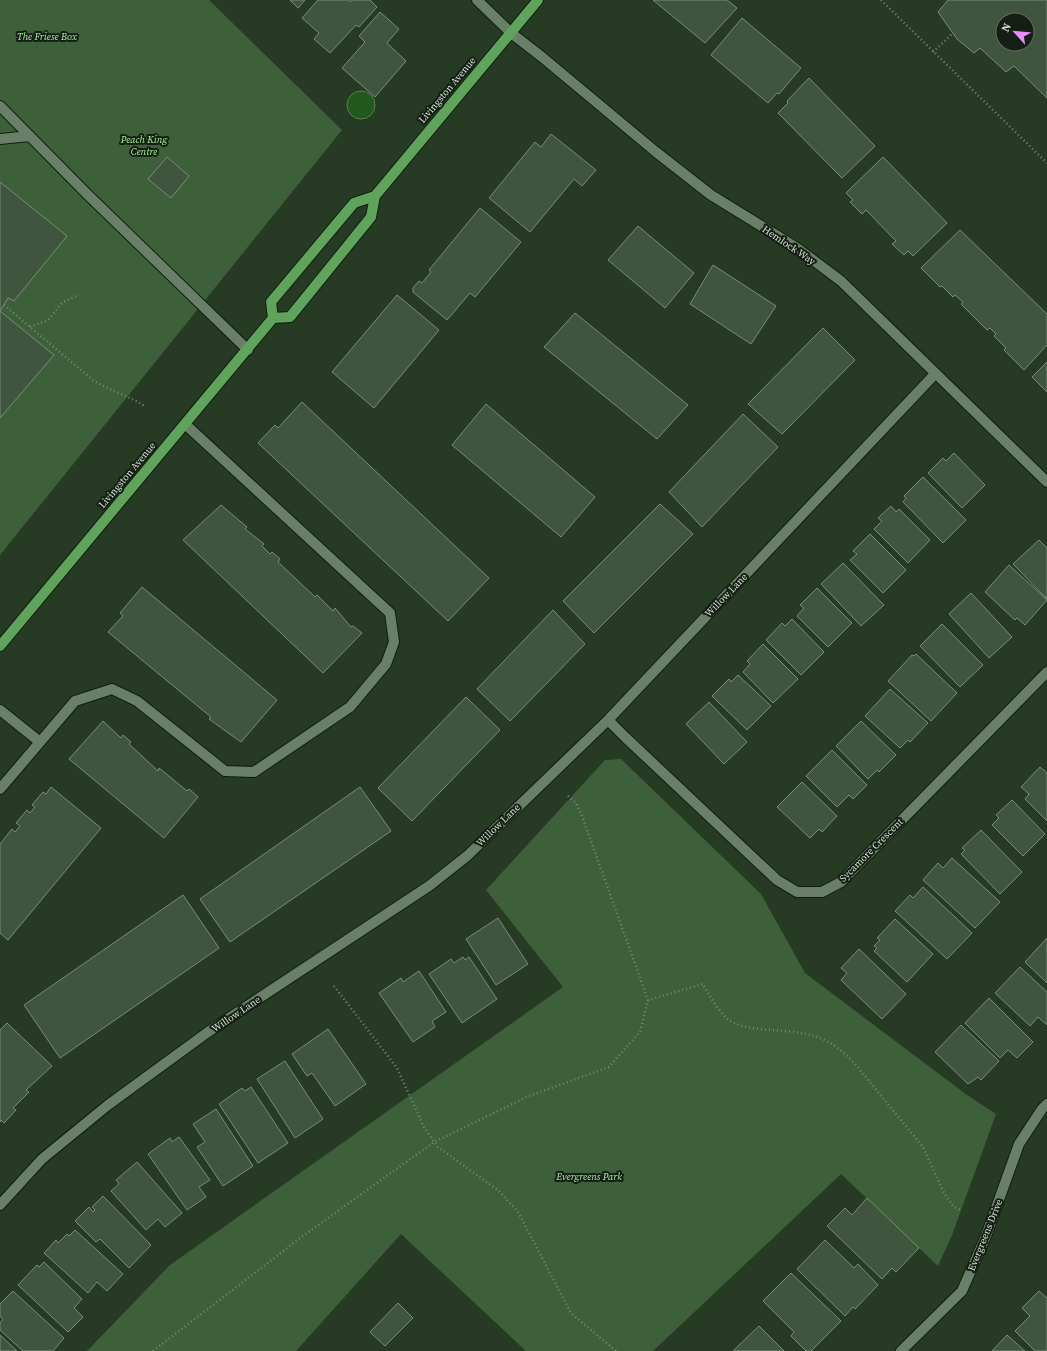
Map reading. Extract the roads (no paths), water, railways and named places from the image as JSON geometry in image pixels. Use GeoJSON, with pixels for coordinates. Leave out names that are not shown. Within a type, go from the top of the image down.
{"type":"FeatureCollection","features":[{"type":"Feature","properties":{"kind":"main road","name":"Livingston Avenue"},"geometry":{"type":"LineString","coordinates":[[0,646],[248,350],[273,318],[290,317],[295,312],[371,217],[375,196],[538,0]]}},
{"type":"Feature","properties":{"kind":"main road"},"geometry":{"type":"LineString","coordinates":[[273,318],[271,302],[354,203],[375,196]]}},
{"type":"Feature","properties":{"kind":"street","name":"Hemlock Way"},"geometry":{"type":"LineString","coordinates":[[477,0],[511,33],[656,152],[711,195],[797,248],[841,281],[1047,482]]}},
{"type":"Feature","properties":{"kind":"street"},"geometry":{"type":"LineString","coordinates":[[0,106],[248,350]]}},
{"type":"Feature","properties":{"kind":"street"},"geometry":{"type":"LineString","coordinates":[[0,139],[30,136]]}},
{"type":"Feature","properties":{"kind":"street","name":"Willow Lane"},"geometry":{"type":"LineString","coordinates":[[0,1205],[42,1159],[108,1105],[208,1032],[434,882],[467,856],[608,720],[936,374]]}},
{"type":"Feature","properties":{"kind":"street"},"geometry":{"type":"LineString","coordinates":[[0,789],[75,701],[112,689],[137,700],[225,771],[254,772],[350,707],[386,664],[394,642],[390,614],[185,424]]}},
{"type":"Feature","properties":{"kind":"street","name":"Sycamore Crescent"},"geometry":{"type":"LineString","coordinates":[[608,720],[777,880],[797,892],[822,892],[841,882],[1047,672]]}},
{"type":"Feature","properties":{"kind":"street"},"geometry":{"type":"LineString","coordinates":[[0,710],[40,742]]}},
{"type":"Feature","properties":{"kind":"street","name":"Evergreens Drive"},"geometry":{"type":"LineString","coordinates":[[901,1351],[962,1291],[986,1236],[1019,1144],[1045,1109]]}},
{"type":"Feature","properties":{"kind":"park label","name":"The Friese Box"},"geometry":{"type":"Point","coordinates":[47,36]}},
{"type":"Feature","properties":{"kind":"park label","name":"Peach King Centre"},"geometry":{"type":"Point","coordinates":[144,144]}},
{"type":"Feature","properties":{"kind":"park label","name":"Evergreens Park"},"geometry":{"type":"Point","coordinates":[589,1176]}}]}
